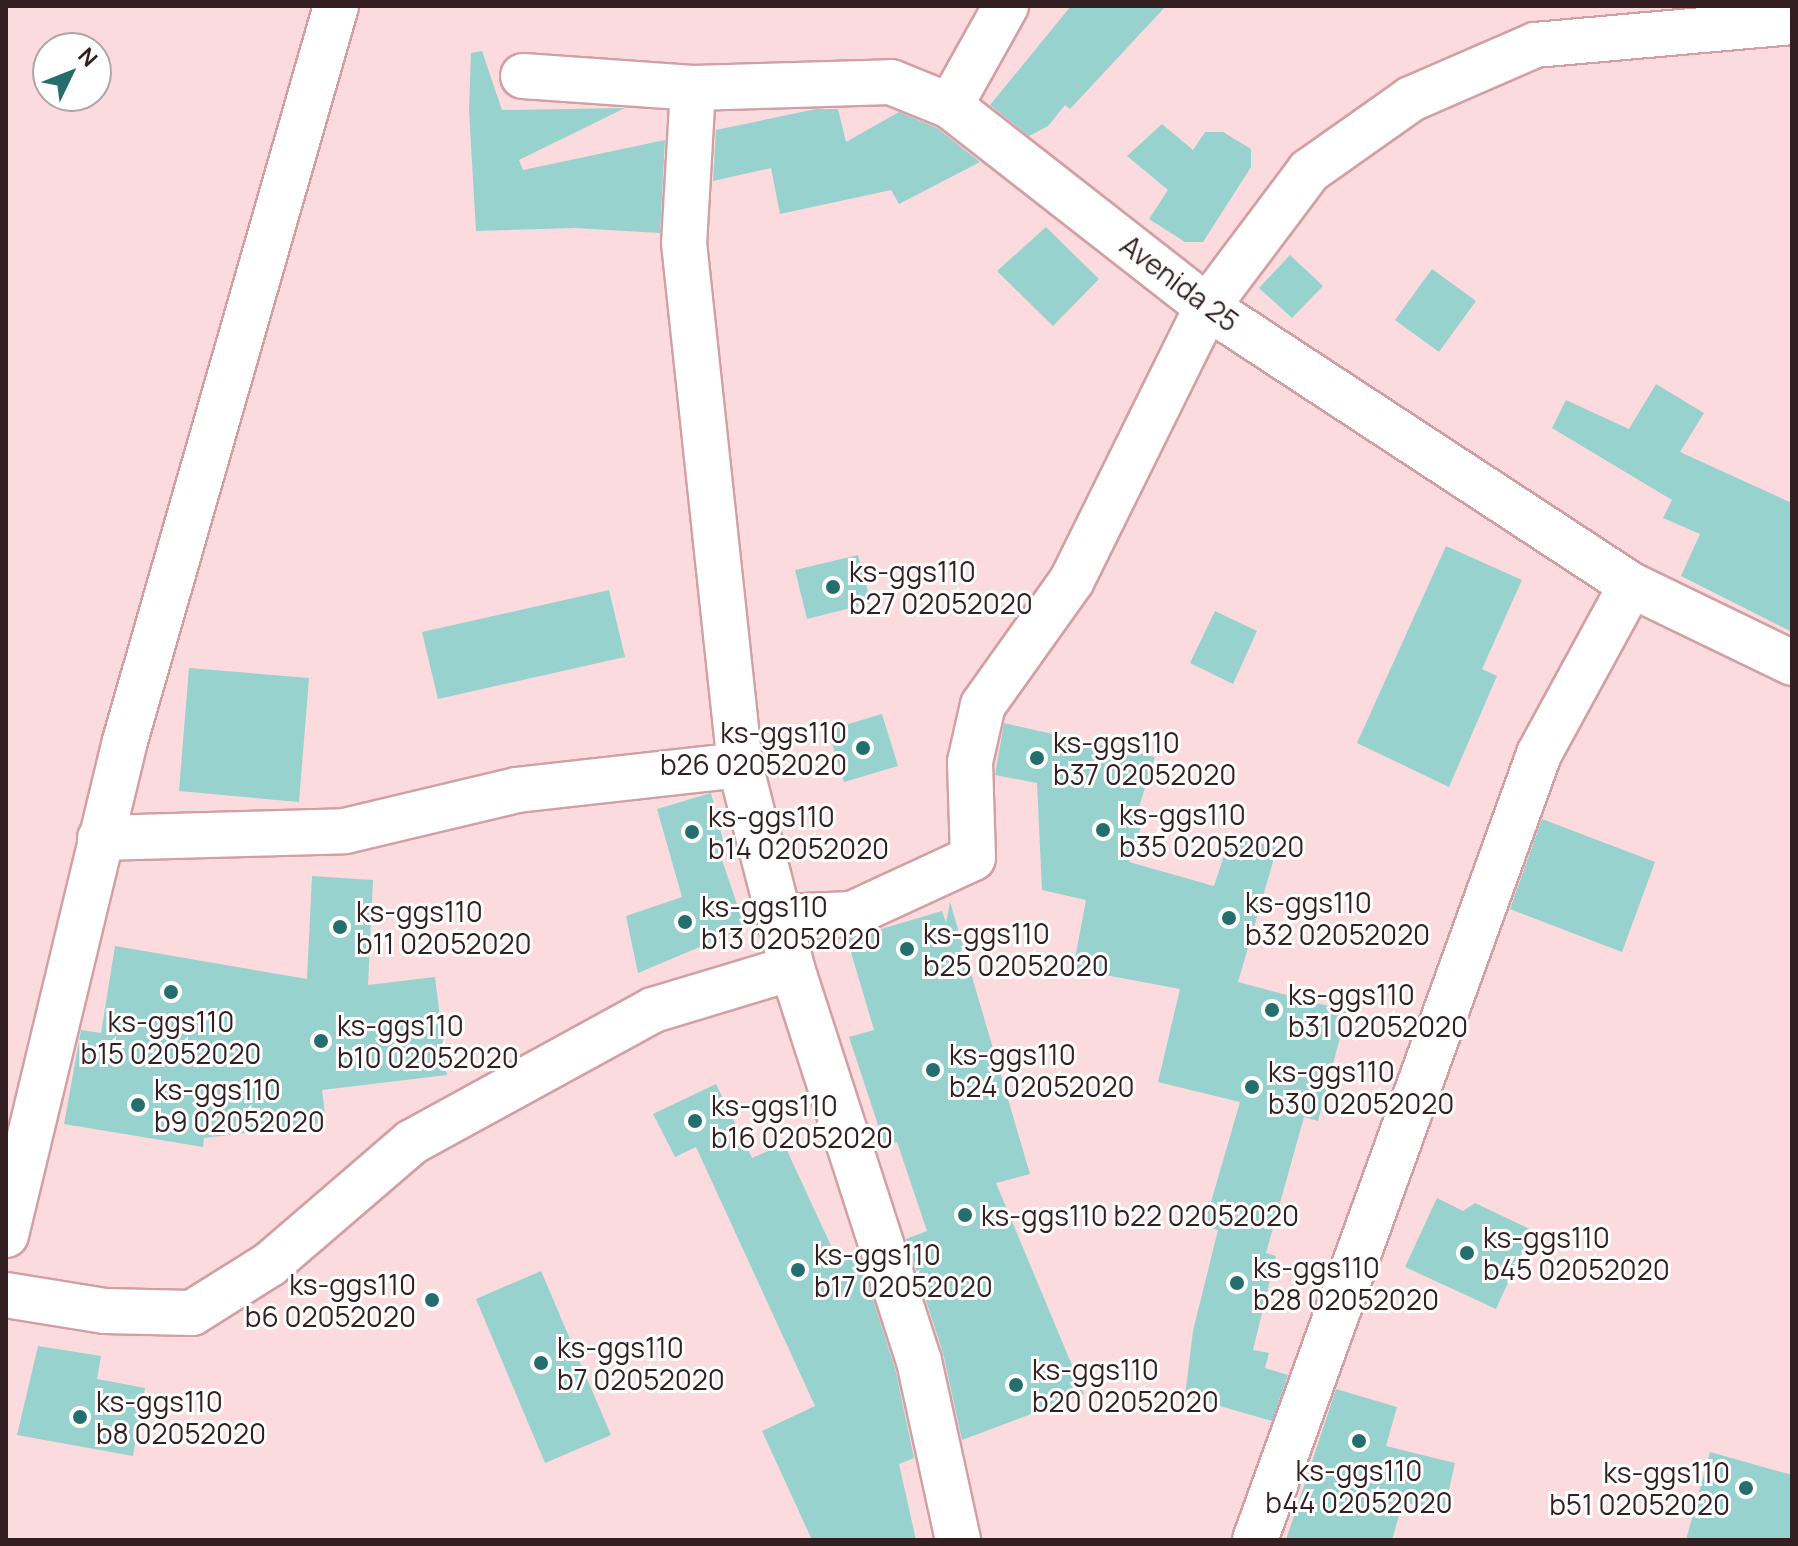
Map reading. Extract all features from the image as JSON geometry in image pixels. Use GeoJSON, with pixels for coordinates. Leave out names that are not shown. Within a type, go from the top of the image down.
{"type":"FeatureCollection","features":[{"type":"Feature","properties":{"kind":"street"},"geometry":{"type":"LineString","coordinates":[[6,1235],[100,838],[336,6]]}},
{"type":"Feature","properties":{"kind":"street"},"geometry":{"type":"LineString","coordinates":[[950,106],[1006,6]]}},
{"type":"Feature","properties":{"kind":"street"},"geometry":{"type":"LineString","coordinates":[[780,917],[852,914],[973,858],[970,762],[983,705],[1072,580],[1207,307],[1309,171],[1411,99],[1535,45],[1792,22]]}},
{"type":"Feature","properties":{"kind":"street","name":"Avenida 25"},"geometry":{"type":"LineString","coordinates":[[523,76],[693,88],[891,82],[950,106],[1207,307],[1631,585],[1792,663]]}},
{"type":"Feature","properties":{"kind":"street"},"geometry":{"type":"LineString","coordinates":[[693,88],[684,243],[740,765],[792,968],[919,1361],[958,1540]]}},
{"type":"Feature","properties":{"kind":"street"},"geometry":{"type":"LineString","coordinates":[[1255,1540],[1539,754],[1631,585]]}},
{"type":"Feature","properties":{"kind":"street"},"geometry":{"type":"LineString","coordinates":[[100,838],[345,831],[517,790],[740,765]]}},
{"type":"Feature","properties":{"kind":"street"},"geometry":{"type":"LineString","coordinates":[[6,1295],[105,1311],[192,1313],[270,1264],[412,1142],[653,1010],[792,968]]}},
{"type":"Feature","properties":{"kind":"building"},"geometry":{"type":"Polygon","coordinates":[[[1071,6],[1166,6],[1070,109],[1065,105],[1048,126],[1029,136],[990,105],[1071,6]]]}},
{"type":"Feature","properties":{"kind":"building"},"geometry":{"type":"Polygon","coordinates":[[[482,51],[502,110],[625,108],[519,160],[523,170],[665,140],[660,233],[575,228],[476,231],[469,111],[471,53],[482,51]]]}},
{"type":"Feature","properties":{"kind":"building"},"geometry":{"type":"Polygon","coordinates":[[[816,109],[838,109],[846,142],[899,112],[937,128],[980,162],[899,204],[891,190],[780,214],[771,168],[713,181],[716,130],[816,109]]]}},
{"type":"Feature","properties":{"kind":"building"},"geometry":{"type":"Polygon","coordinates":[[[1162,124],[1193,150],[1205,132],[1223,132],[1251,149],[1251,167],[1203,242],[1185,242],[1149,219],[1168,190],[1127,156],[1162,124]]]}},
{"type":"Feature","properties":{"kind":"building"},"geometry":{"type":"Polygon","coordinates":[[[1046,227],[1099,279],[1053,326],[997,271],[1046,227]]]}},
{"type":"Feature","properties":{"kind":"building"},"geometry":{"type":"Polygon","coordinates":[[[1290,255],[1323,286],[1292,318],[1259,288],[1290,255]]]}},
{"type":"Feature","properties":{"kind":"building"},"geometry":{"type":"Polygon","coordinates":[[[1432,269],[1476,301],[1439,352],[1395,320],[1432,269]]]}},
{"type":"Feature","properties":{"kind":"building"},"geometry":{"type":"Polygon","coordinates":[[[1656,384],[1704,413],[1680,452],[1792,503],[1792,632],[1681,576],[1700,534],[1663,518],[1672,500],[1552,428],[1566,400],[1629,429],[1656,384]]]}},
{"type":"Feature","properties":{"kind":"building"},"geometry":{"type":"Polygon","coordinates":[[[1446,546],[1522,580],[1482,669],[1497,676],[1449,787],[1357,743],[1446,546]]]}},
{"type":"Feature","properties":{"kind":"building","name":"ks-ggs110 b27 02052020"},"geometry":{"type":"Polygon","coordinates":[[[858,555],[871,603],[807,619],[795,570],[858,555]]]}},
{"type":"Feature","properties":{"kind":"building"},"geometry":{"type":"Polygon","coordinates":[[[609,590],[625,657],[438,699],[422,632],[609,590]]]}},
{"type":"Feature","properties":{"kind":"building"},"geometry":{"type":"Polygon","coordinates":[[[1215,611],[1257,631],[1233,684],[1190,663],[1215,611]]]}},
{"type":"Feature","properties":{"kind":"building"},"geometry":{"type":"Polygon","coordinates":[[[189,668],[309,678],[299,802],[179,791],[189,668]]]}},
{"type":"Feature","properties":{"kind":"building","name":"ks-ggs110 b26 02052020"},"geometry":{"type":"Polygon","coordinates":[[[882,714],[898,766],[844,782],[828,730],[882,714]]]}},
{"type":"Feature","properties":{"kind":"building"},"geometry":{"type":"Polygon","coordinates":[[[1004,723],[1155,757],[1137,813],[1145,815],[1129,862],[1214,886],[1231,834],[1277,848],[1238,982],[1347,1011],[1318,1121],[1304,1117],[1266,1253],[1276,1256],[1253,1350],[1269,1353],[1265,1368],[1288,1375],[1272,1421],[1185,1396],[1193,1331],[1218,1230],[1204,1226],[1240,1102],[1158,1082],[1180,989],[1073,969],[1086,900],[1042,890],[1037,783],[995,775],[1004,723]]]}},
{"type":"Feature","properties":{"kind":"building"},"geometry":{"type":"Polygon","coordinates":[[[711,793],[727,856],[721,857],[745,928],[638,973],[626,916],[682,897],[657,809],[711,793]]]}},
{"type":"Feature","properties":{"kind":"building"},"geometry":{"type":"Polygon","coordinates":[[[1542,819],[1655,862],[1622,952],[1510,909],[1542,819]]]}},
{"type":"Feature","properties":{"kind":"building"},"geometry":{"type":"Polygon","coordinates":[[[312,876],[373,880],[368,985],[435,977],[447,1075],[322,1090],[326,1123],[204,1138],[203,1147],[64,1124],[81,1030],[101,1033],[115,946],[307,979],[312,876]]]}},
{"type":"Feature","properties":{"kind":"building"},"geometry":{"type":"Polygon","coordinates":[[[950,902],[1030,1174],[996,1183],[1084,1394],[962,1440],[943,1353],[906,1239],[927,1231],[897,1142],[885,1146],[849,1037],[874,1030],[847,939],[942,911],[946,923],[950,902]]]}},
{"type":"Feature","properties":{"kind":"building","name":"ks-ggs110 b17 02052020"},"geometry":{"type":"Polygon","coordinates":[[[716,1084],[752,1158],[784,1144],[839,1263],[859,1256],[895,1368],[914,1458],[899,1464],[916,1540],[812,1540],[762,1431],[815,1406],[696,1147],[675,1157],[653,1114],[716,1084]]]}},
{"type":"Feature","properties":{"kind":"building","name":"ks-ggs110 b45 02052020"},"geometry":{"type":"Polygon","coordinates":[[[1437,1198],[1463,1211],[1475,1203],[1532,1230],[1496,1309],[1405,1267],[1437,1198]]]}},
{"type":"Feature","properties":{"kind":"building","name":"ks-ggs110 b7 02052020"},"geometry":{"type":"Polygon","coordinates":[[[541,1271],[611,1435],[545,1463],[476,1299],[541,1271]]]}},
{"type":"Feature","properties":{"kind":"building"},"geometry":{"type":"Polygon","coordinates":[[[38,1346],[101,1356],[97,1379],[145,1388],[133,1456],[17,1435],[38,1346]]]}},
{"type":"Feature","properties":{"kind":"building"},"geometry":{"type":"Polygon","coordinates":[[[1336,1389],[1397,1407],[1386,1446],[1455,1463],[1444,1512],[1403,1502],[1392,1540],[1286,1540],[1336,1389]]]}},
{"type":"Feature","properties":{"kind":"building","name":"ks-ggs110 b51 02052020"},"geometry":{"type":"Polygon","coordinates":[[[1710,1452],[1792,1475],[1792,1540],[1686,1540],[1710,1452]]]}},
{"type":"Feature","properties":{"kind":"place","name":"ks-ggs110 b27 02052020"},"geometry":{"type":"Point","coordinates":[833,587]}},
{"type":"Feature","properties":{"kind":"place","name":"ks-ggs110 b26 02052020"},"geometry":{"type":"Point","coordinates":[863,748]}},
{"type":"Feature","properties":{"kind":"place","name":"ks-ggs110 b37 02052020"},"geometry":{"type":"Point","coordinates":[1037,758]}},
{"type":"Feature","properties":{"kind":"place","name":"ks-ggs110 b35 02052020"},"geometry":{"type":"Point","coordinates":[1103,830]}},
{"type":"Feature","properties":{"kind":"place","name":"ks-ggs110 b14 02052020"},"geometry":{"type":"Point","coordinates":[692,832]}},
{"type":"Feature","properties":{"kind":"place","name":"ks-ggs110 b32 02052020"},"geometry":{"type":"Point","coordinates":[1229,918]}},
{"type":"Feature","properties":{"kind":"place","name":"ks-ggs110 b13 02052020"},"geometry":{"type":"Point","coordinates":[685,922]}},
{"type":"Feature","properties":{"kind":"place","name":"ks-ggs110 b11 02052020"},"geometry":{"type":"Point","coordinates":[340,927]}},
{"type":"Feature","properties":{"kind":"place","name":"ks-ggs110 b25 02052020"},"geometry":{"type":"Point","coordinates":[907,949]}},
{"type":"Feature","properties":{"kind":"place","name":"ks-ggs110 b15 02052020"},"geometry":{"type":"Point","coordinates":[171,992]}},
{"type":"Feature","properties":{"kind":"place","name":"ks-ggs110 b31 02052020"},"geometry":{"type":"Point","coordinates":[1272,1010]}},
{"type":"Feature","properties":{"kind":"place","name":"ks-ggs110 b10 02052020"},"geometry":{"type":"Point","coordinates":[321,1041]}},
{"type":"Feature","properties":{"kind":"place","name":"ks-ggs110 b24 02052020"},"geometry":{"type":"Point","coordinates":[933,1070]}},
{"type":"Feature","properties":{"kind":"place","name":"ks-ggs110 b30 02052020"},"geometry":{"type":"Point","coordinates":[1252,1087]}},
{"type":"Feature","properties":{"kind":"place","name":"ks-ggs110 b9 02052020"},"geometry":{"type":"Point","coordinates":[138,1105]}},
{"type":"Feature","properties":{"kind":"place","name":"ks-ggs110 b16 02052020"},"geometry":{"type":"Point","coordinates":[695,1121]}},
{"type":"Feature","properties":{"kind":"place","name":"ks-ggs110 b22 02052020"},"geometry":{"type":"Point","coordinates":[965,1215]}},
{"type":"Feature","properties":{"kind":"place","name":"ks-ggs110 b45 02052020"},"geometry":{"type":"Point","coordinates":[1467,1253]}},
{"type":"Feature","properties":{"kind":"place","name":"ks-ggs110 b17 02052020"},"geometry":{"type":"Point","coordinates":[798,1270]}},
{"type":"Feature","properties":{"kind":"place","name":"ks-ggs110 b28 02052020"},"geometry":{"type":"Point","coordinates":[1237,1283]}},
{"type":"Feature","properties":{"kind":"place","name":"ks-ggs110 b6 02052020"},"geometry":{"type":"Point","coordinates":[432,1300]}},
{"type":"Feature","properties":{"kind":"place","name":"ks-ggs110 b7 02052020"},"geometry":{"type":"Point","coordinates":[541,1363]}},
{"type":"Feature","properties":{"kind":"place","name":"ks-ggs110 b20 02052020"},"geometry":{"type":"Point","coordinates":[1016,1385]}},
{"type":"Feature","properties":{"kind":"place","name":"ks-ggs110 b8 02052020"},"geometry":{"type":"Point","coordinates":[80,1417]}},
{"type":"Feature","properties":{"kind":"place","name":"ks-ggs110 b44 02052020"},"geometry":{"type":"Point","coordinates":[1359,1441]}},
{"type":"Feature","properties":{"kind":"place","name":"ks-ggs110 b51 02052020"},"geometry":{"type":"Point","coordinates":[1746,1488]}}]}
